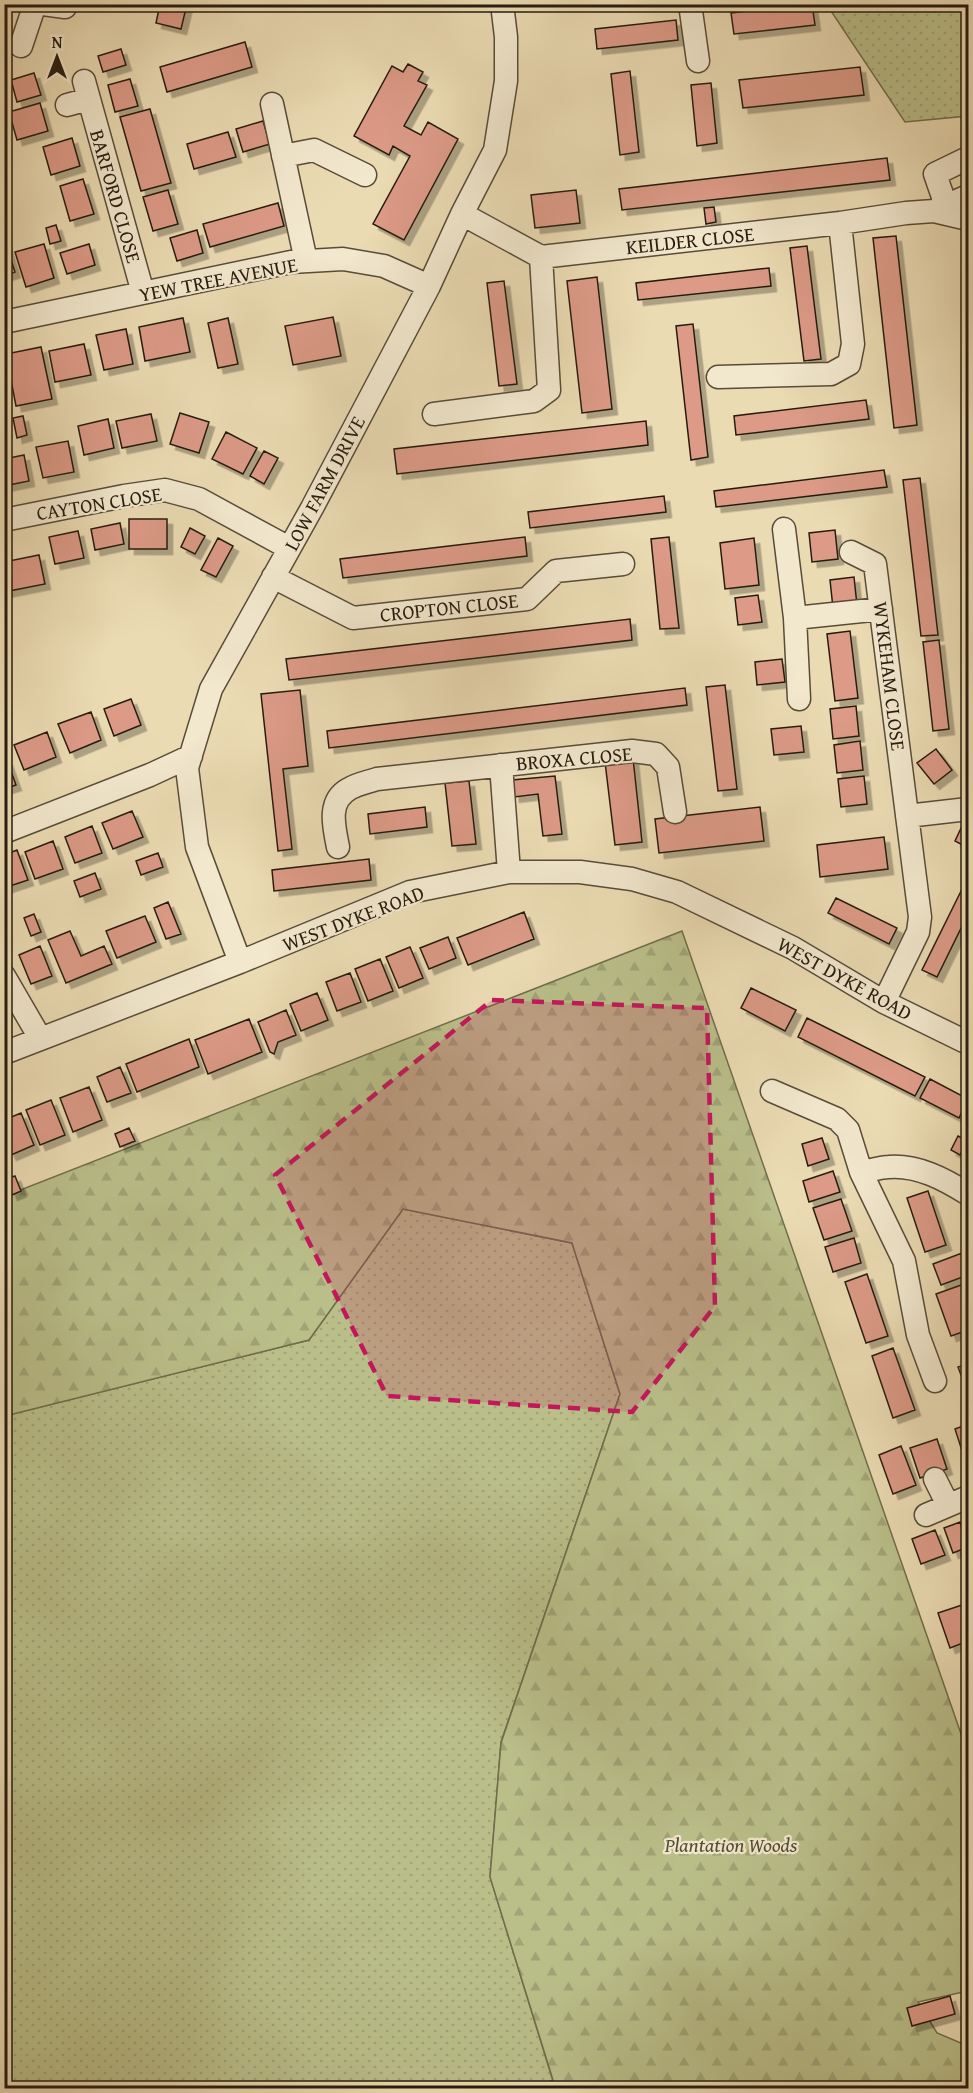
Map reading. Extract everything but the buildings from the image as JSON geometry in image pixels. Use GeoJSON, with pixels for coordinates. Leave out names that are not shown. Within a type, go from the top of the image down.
{"type":"FeatureCollection","features":[{"type":"Feature","properties":{"kind":"street"},"geometry":{"type":"LineString","coordinates":[[21,46],[35,4]]}},
{"type":"Feature","properties":{"kind":"street","name":"LOW FARM DRIVE"},"geometry":{"type":"LineString","coordinates":[[240,962],[197,847],[187,768],[211,689],[290,548],[429,286],[462,213],[495,150],[506,81],[506,37],[502,4]]}},
{"type":"Feature","properties":{"kind":"street"},"geometry":{"type":"LineString","coordinates":[[690,4],[698,61]]}},
{"type":"Feature","properties":{"kind":"street","name":"BARFORD CLOSE"},"geometry":{"type":"LineString","coordinates":[[67,105],[86,90],[143,293]]}},
{"type":"Feature","properties":{"kind":"street"},"geometry":{"type":"LineString","coordinates":[[272,104],[306,261]]}},
{"type":"Feature","properties":{"kind":"street"},"geometry":{"type":"LineString","coordinates":[[283,156],[314,150],[365,175]]}},
{"type":"Feature","properties":{"kind":"street"},"geometry":{"type":"LineString","coordinates":[[939,209],[943,196],[935,174],[969,158]]}},
{"type":"Feature","properties":{"kind":"street","name":"KEILDER CLOSE"},"geometry":{"type":"LineString","coordinates":[[541,257],[840,223],[939,209],[968,218]]}},
{"type":"Feature","properties":{"kind":"street"},"geometry":{"type":"LineString","coordinates":[[434,414],[534,401],[549,390],[541,257],[462,213]]}},
{"type":"Feature","properties":{"kind":"street"},"geometry":{"type":"LineString","coordinates":[[718,377],[831,374],[849,364],[853,344],[840,223]]}},
{"type":"Feature","properties":{"kind":"street","name":"YEW TREE AVENUE"},"geometry":{"type":"LineString","coordinates":[[4,322],[291,262],[343,259],[384,266],[429,286]]}},
{"type":"Feature","properties":{"kind":"street","name":"CAYTON CLOSE"},"geometry":{"type":"LineString","coordinates":[[4,520],[165,490],[199,499],[290,548]]}},
{"type":"Feature","properties":{"kind":"street"},"geometry":{"type":"LineString","coordinates":[[784,529],[795,618],[799,699]]}},
{"type":"Feature","properties":{"kind":"street","name":"WYKEHAM CLOSE"},"geometry":{"type":"LineString","coordinates":[[851,552],[875,564],[920,917],[918,932],[884,1002]]}},
{"type":"Feature","properties":{"kind":"street","name":"CROPTON CLOSE"},"geometry":{"type":"LineString","coordinates":[[273,577],[352,618],[527,599],[556,571],[623,564]]}},
{"type":"Feature","properties":{"kind":"street"},"geometry":{"type":"LineString","coordinates":[[795,618],[881,609]]}},
{"type":"Feature","properties":{"kind":"street","name":"BROXA CLOSE"},"geometry":{"type":"LineString","coordinates":[[338,847],[334,825],[334,806],[347,790],[376,778],[632,751],[656,754],[668,767],[675,812]]}},
{"type":"Feature","properties":{"kind":"street"},"geometry":{"type":"LineString","coordinates":[[4,832],[150,775],[191,756]]}},
{"type":"Feature","properties":{"kind":"street","name":"BROXA CLOSE"},"geometry":{"type":"LineString","coordinates":[[501,765],[509,872]]}},
{"type":"Feature","properties":{"kind":"street"},"geometry":{"type":"LineString","coordinates":[[907,816],[969,809]]}},
{"type":"Feature","properties":{"kind":"street","name":"WEST DYKE ROAD"},"geometry":{"type":"LineString","coordinates":[[4,1053],[240,962],[410,892],[509,872],[580,872],[632,879],[677,892],[793,948],[884,1002],[969,1043]]}},
{"type":"Feature","properties":{"kind":"street"},"geometry":{"type":"LineString","coordinates":[[4,976],[40,1038]]}},
{"type":"Feature","properties":{"kind":"street"},"geometry":{"type":"LineString","coordinates":[[772,1091],[837,1119],[848,1130],[861,1172],[904,1261],[918,1335],[935,1381]]}},
{"type":"Feature","properties":{"kind":"street"},"geometry":{"type":"LineString","coordinates":[[861,1172],[889,1167],[913,1169],[942,1178],[969,1194]]}},
{"type":"Feature","properties":{"kind":"street"},"geometry":{"type":"LineString","coordinates":[[926,1515],[958,1501],[935,1479]]}},
{"type":"Feature","properties":{"kind":"highlighted area"},"geometry":{"type":"Polygon","coordinates":[[[492,1000],[707,1008],[715,1306],[632,1412],[387,1396],[275,1175],[492,1000]]]}},
{"type":"Feature","properties":{"kind":"green space"},"geometry":{"type":"Polygon","coordinates":[[[827,5],[968,5],[968,116],[905,122],[827,5]]]}},
{"type":"Feature","properties":{"kind":"green space","name":"Plantation Woods"},"geometry":{"type":"Polygon","coordinates":[[[682,931],[968,1754],[968,1991],[918,2002],[937,2033],[968,2046],[968,2088],[535,2088],[553,2080],[490,1877],[501,1743],[620,1394],[572,1243],[403,1209],[309,1340],[5,1416],[5,1196],[682,931]]]}},
{"type":"Feature","properties":{"kind":"green space"},"geometry":{"type":"Polygon","coordinates":[[[403,1209],[572,1243],[620,1394],[501,1742],[490,1877],[553,2081],[535,2088],[5,2088],[4,1416],[309,1340],[403,1209]]]}}]}
